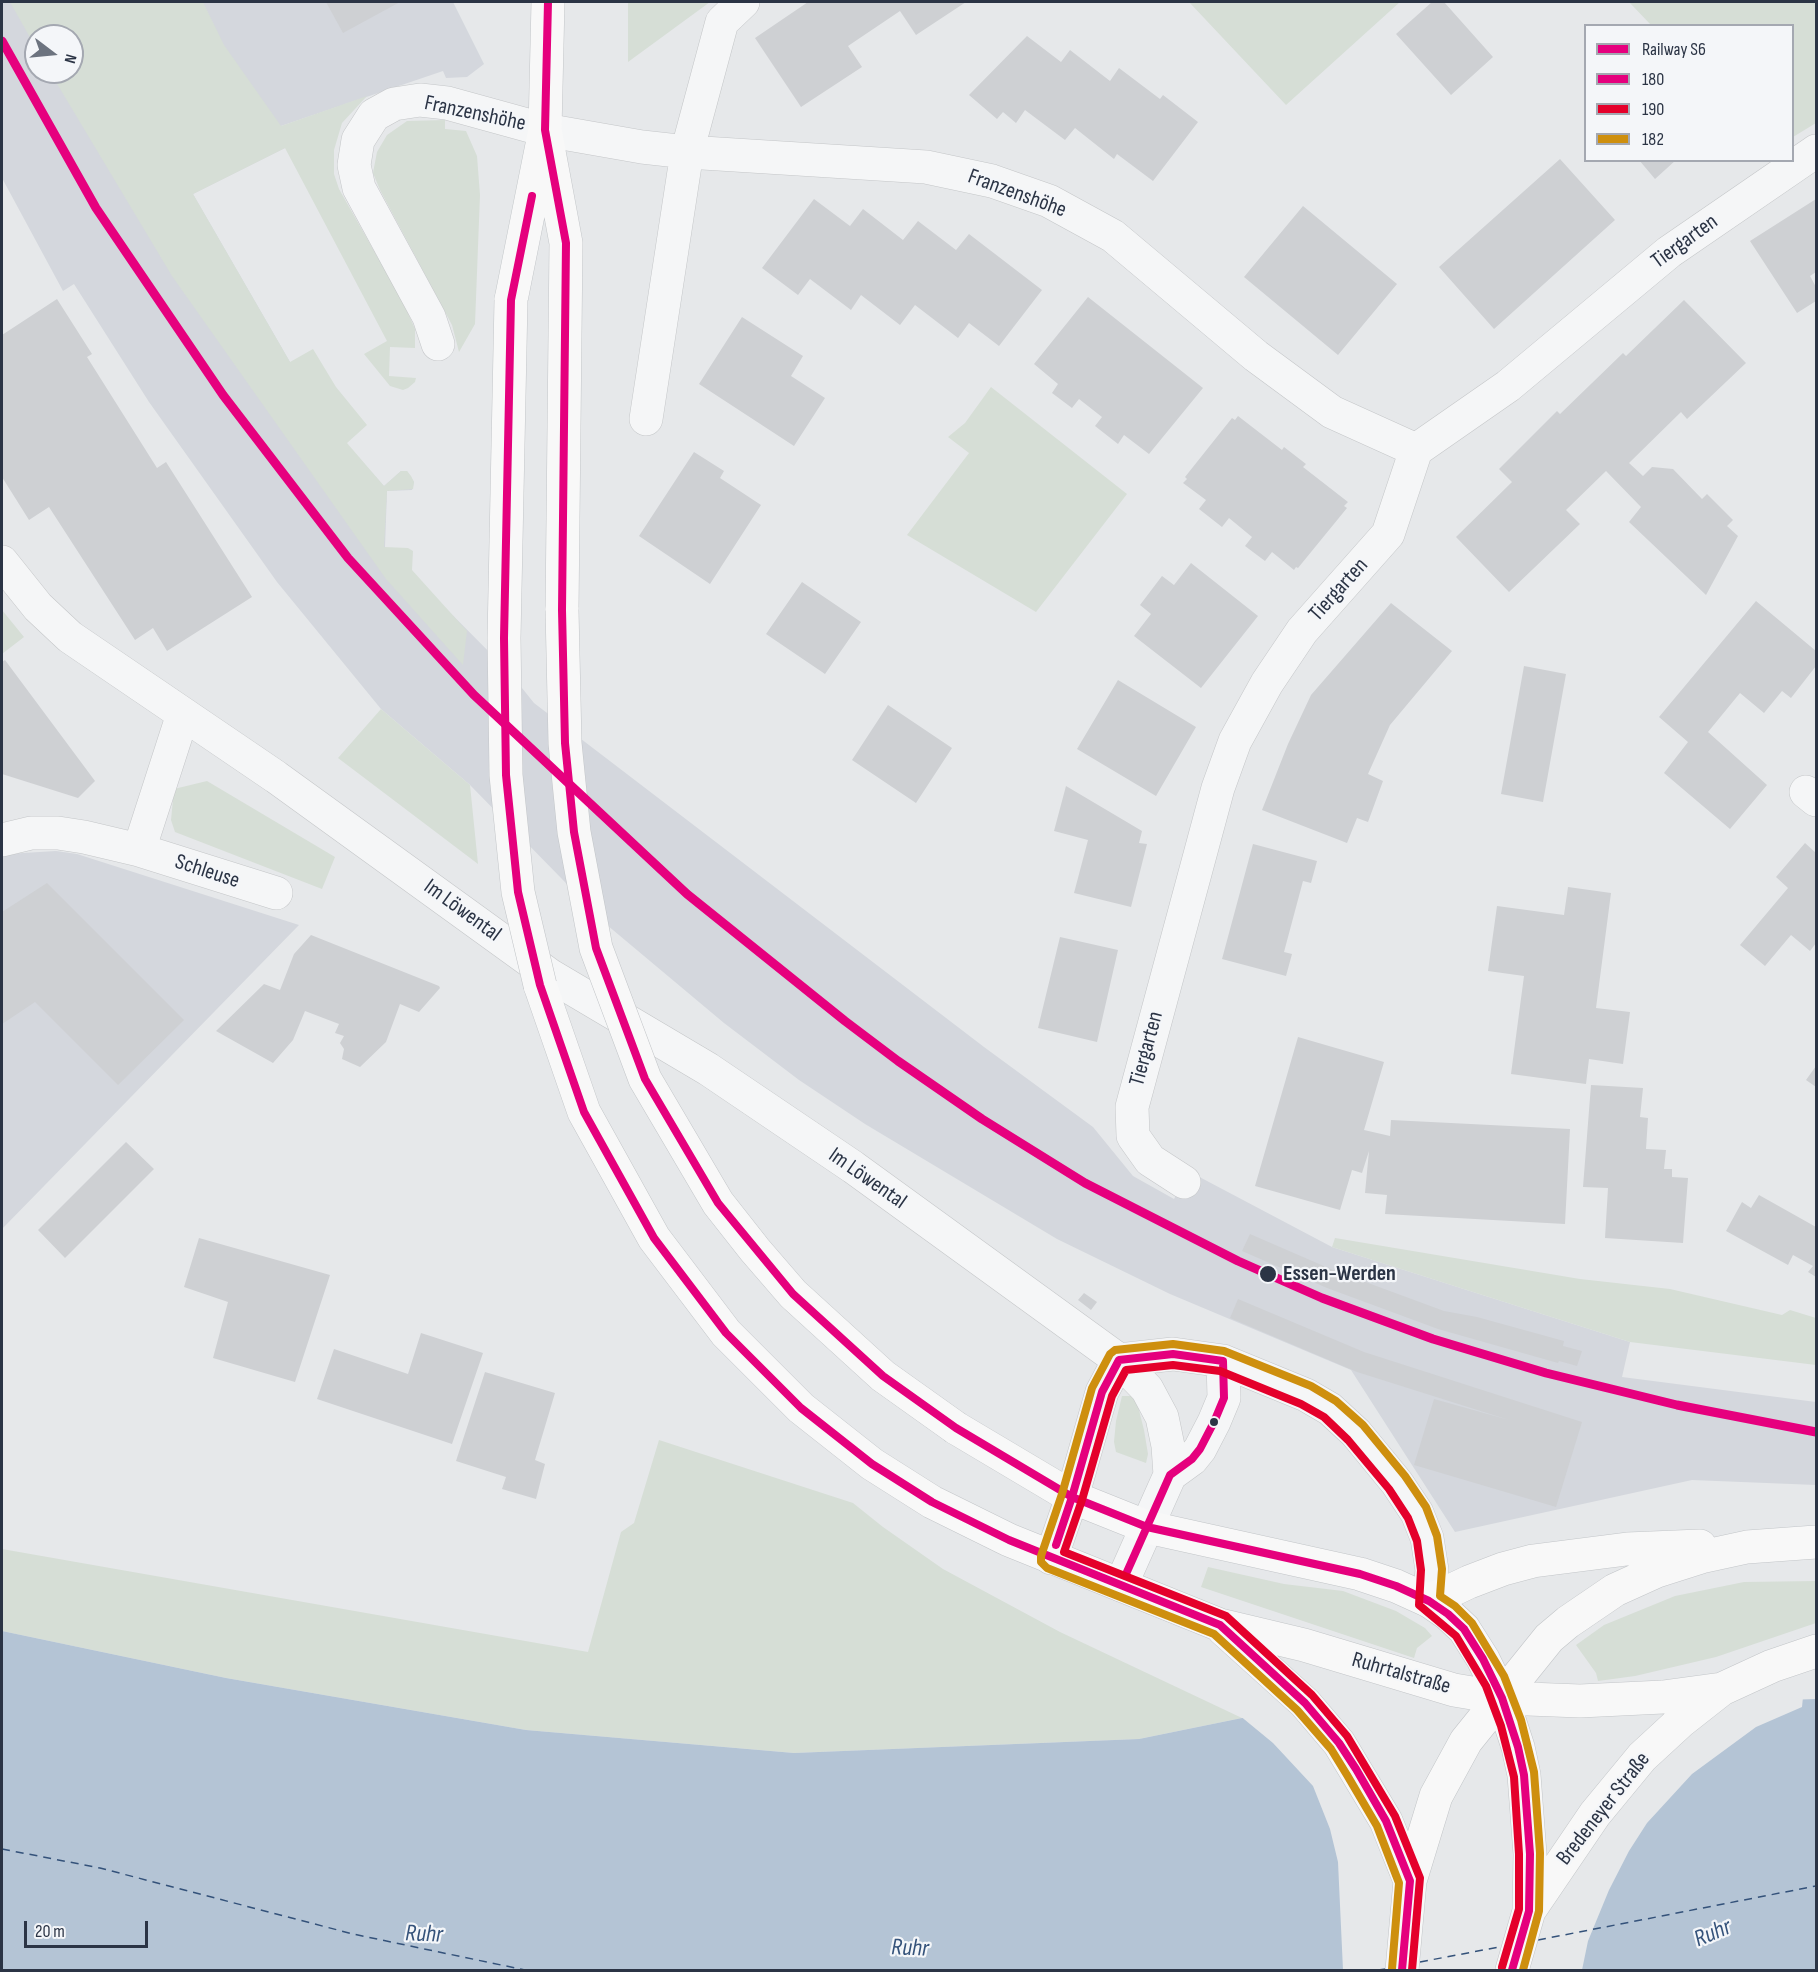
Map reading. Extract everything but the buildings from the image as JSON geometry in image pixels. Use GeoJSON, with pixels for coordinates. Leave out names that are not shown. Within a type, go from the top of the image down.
{"type":"FeatureCollection","features":[{"type":"Feature","properties":{"kind":"main road","name":"Ruhrtalstraße"},"geometry":{"type":"LineString","coordinates":[[548,2],[545,130],[511,300],[504,638],[506,775],[518,892],[540,985],[584,1112],[654,1239],[726,1333],[801,1408],[872,1464],[932,1502],[1051,1558],[1220,1625],[1304,1645],[1454,1690],[1503,1687]]}},
{"type":"Feature","properties":{"kind":"main road","name":"Ruhrtalstraße"},"geometry":{"type":"LineString","coordinates":[[545,130],[566,243],[562,610],[565,743],[574,832],[596,948],[645,1078],[718,1203],[754,1250],[793,1294],[883,1376],[956,1428],[1072,1497],[1148,1527],[1360,1574],[1396,1586],[1429,1601],[1464,1629],[1503,1687]]}},
{"type":"Feature","properties":{"kind":"main road"},"geometry":{"type":"LineString","coordinates":[[1429,1601],[1469,1582],[1533,1561],[1627,1549],[1688,1546],[1747,1547],[1816,1542]]}},
{"type":"Feature","properties":{"kind":"main road"},"geometry":{"type":"LineString","coordinates":[[1402,1971],[1410,1881],[1422,1836],[1441,1786],[1466,1741],[1503,1687],[1549,1638],[1615,1590],[1657,1571],[1701,1557],[1747,1547]]}},
{"type":"Feature","properties":{"kind":"main road"},"geometry":{"type":"LineString","coordinates":[[1220,1625],[1287,1685],[1339,1743],[1386,1821],[1410,1881]]}},
{"type":"Feature","properties":{"kind":"main road","name":"Bredeneyer Straße"},"geometry":{"type":"LineString","coordinates":[[1529,1911],[1595,1814],[1642,1757],[1680,1722],[1730,1685],[1772,1666],[1816,1651]]}},
{"type":"Feature","properties":{"kind":"main road"},"geometry":{"type":"LineString","coordinates":[[1503,1687],[1580,1701],[1663,1697],[1730,1685]]}},
{"type":"Feature","properties":{"kind":"main road"},"geometry":{"type":"LineString","coordinates":[[1503,1687],[1524,1775],[1530,1854],[1529,1911],[1512,1971]]}},
{"type":"Feature","properties":{"kind":"street"},"geometry":{"type":"LineString","coordinates":[[646,419],[687,152],[722,22],[743,2]]}},
{"type":"Feature","properties":{"kind":"street","name":"Franzenshöhe"},"geometry":{"type":"LineString","coordinates":[[438,344],[429,318],[359,188],[354,165],[358,140],[374,115],[394,104],[420,100],[468,108],[545,130],[623,144],[687,152],[926,167],[992,181],[1049,201],[1113,236],[1256,356],[1332,412],[1416,450]]}},
{"type":"Feature","properties":{"kind":"street","name":"Tiergarten"},"geometry":{"type":"LineString","coordinates":[[1184,1182],[1150,1160],[1133,1136],[1132,1107],[1218,788],[1235,741],[1267,683],[1302,631],[1388,534],[1416,450],[1508,386],[1669,252],[1816,151]]}},
{"type":"Feature","properties":{"kind":"street","name":"Im Löwental"},"geometry":{"type":"LineString","coordinates":[[2,562],[38,608],[70,637],[276,777],[551,976],[708,1069],[853,1167],[1119,1359],[1147,1389],[1162,1417],[1168,1446],[1170,1475],[1121,1585]]}},
{"type":"Feature","properties":{"kind":"street"},"geometry":{"type":"LineString","coordinates":[[139,850],[183,714]]}},
{"type":"Feature","properties":{"kind":"street","name":"Schleuse"},"geometry":{"type":"LineString","coordinates":[[2,840],[31,833],[58,833],[139,850],[276,893]]}},
{"type":"Feature","properties":{"kind":"street"},"geometry":{"type":"LineString","coordinates":[[1051,1558],[1072,1497],[1102,1392],[1119,1359],[1173,1354],[1223,1361],[1306,1395],[1330,1409],[1356,1433],[1396,1482],[1417,1513],[1427,1538],[1432,1570],[1429,1601]]}},
{"type":"Feature","properties":{"kind":"street"},"geometry":{"type":"LineString","coordinates":[[1170,1475],[1192,1459],[1214,1422],[1224,1398],[1223,1361]]}},
{"type":"Feature","properties":{"kind":"shaded area"},"geometry":{"type":"Polygon","coordinates":[[[2,2],[453,2],[484,64],[467,77],[446,78],[443,71],[281,126],[285,148],[193,194],[290,362],[346,443],[384,486],[401,471],[407,471],[414,482],[412,490],[387,491],[385,547],[510,673],[534,703],[984,1047],[1093,1127],[1133,1176],[1174,1199],[1190,1172],[1332,1247],[1630,1342],[1622,1377],[1816,1402],[1816,1485],[1692,1480],[1455,1532],[1351,1370],[1170,1294],[1057,1239],[865,1124],[799,1080],[724,1023],[607,925],[470,785],[381,709],[277,582],[149,402],[74,284],[63,291],[2,178],[2,2]]]}},
{"type":"Feature","properties":{"kind":"shaded area"},"geometry":{"type":"Polygon","coordinates":[[[10,2],[203,2],[224,45],[281,126],[367,96],[342,123],[334,150],[334,174],[339,189],[404,304],[415,329],[415,348],[390,347],[389,376],[416,378],[408,388],[403,390],[390,386],[364,354],[387,341],[285,148],[193,194],[290,362],[313,349],[336,387],[367,425],[347,443],[384,486],[401,471],[407,471],[411,476],[414,482],[413,489],[387,491],[384,547],[408,548],[413,551],[412,570],[467,631],[463,665],[386,579],[172,276],[57,84],[84,84],[84,24],[24,24],[24,27],[10,2]]]}},
{"type":"Feature","properties":{"kind":"shaded area"},"geometry":{"type":"Polygon","coordinates":[[[628,2],[710,2],[628,62],[628,2]]]}},
{"type":"Feature","properties":{"kind":"shaded area"},"geometry":{"type":"Polygon","coordinates":[[[1189,2],[1400,2],[1286,105],[1189,2]]]}},
{"type":"Feature","properties":{"kind":"shaded area"},"geometry":{"type":"Polygon","coordinates":[[[1629,2],[1816,2],[1816,123],[1794,136],[1794,24],[1650,24],[1629,2]]]}},
{"type":"Feature","properties":{"kind":"shaded area"},"geometry":{"type":"Polygon","coordinates":[[[445,120],[445,129],[466,131],[477,156],[480,195],[475,324],[459,352],[452,325],[373,173],[377,152],[387,135],[407,121],[445,120]]]}},
{"type":"Feature","properties":{"kind":"shaded area"},"geometry":{"type":"Polygon","coordinates":[[[991,387],[1127,494],[1036,612],[907,535],[969,453],[948,437],[965,423],[991,387]]]}},
{"type":"Feature","properties":{"kind":"shaded area"},"geometry":{"type":"Polygon","coordinates":[[[2,610],[24,637],[2,654],[2,610]]]}},
{"type":"Feature","properties":{"kind":"shaded area"},"geometry":{"type":"Polygon","coordinates":[[[381,709],[470,785],[478,864],[338,758],[381,709]]]}},
{"type":"Feature","properties":{"kind":"shaded area"},"geometry":{"type":"Polygon","coordinates":[[[207,781],[335,857],[322,889],[175,832],[171,820],[174,789],[207,781]]]}},
{"type":"Feature","properties":{"kind":"shaded area"},"geometry":{"type":"Polygon","coordinates":[[[56,851],[77,854],[299,925],[2,1229],[2,856],[56,851]]]}},
{"type":"Feature","properties":{"kind":"shaded area"},"geometry":{"type":"Polygon","coordinates":[[[1335,1238],[1580,1279],[1670,1289],[1782,1315],[1790,1310],[1816,1318],[1816,1365],[1630,1342],[1332,1247],[1335,1238]]]}},
{"type":"Feature","properties":{"kind":"shaded area"},"geometry":{"type":"Polygon","coordinates":[[[1122,1396],[1133,1396],[1138,1406],[1148,1454],[1146,1463],[1116,1452],[1114,1442],[1116,1421],[1122,1396]]]}},
{"type":"Feature","properties":{"kind":"shaded area"},"geometry":{"type":"Polygon","coordinates":[[[659,1440],[853,1503],[943,1569],[1060,1632],[1242,1718],[1139,1739],[794,1753],[526,1730],[226,1678],[2,1631],[2,1549],[588,1652],[621,1532],[634,1523],[659,1440]]]}},
{"type":"Feature","properties":{"kind":"shaded area"},"geometry":{"type":"Polygon","coordinates":[[[1208,1567],[1284,1584],[1343,1591],[1396,1611],[1425,1628],[1432,1636],[1417,1648],[1414,1658],[1201,1587],[1208,1567]]]}},
{"type":"Feature","properties":{"kind":"shaded area"},"geometry":{"type":"Polygon","coordinates":[[[1816,1581],[1816,1623],[1716,1657],[1635,1676],[1598,1681],[1596,1673],[1576,1645],[1604,1625],[1675,1596],[1744,1582],[1816,1581]]]}},
{"type":"Feature","properties":{"kind":"water","name":"Ruhr"},"geometry":{"type":"Polygon","coordinates":[[[2,1631],[226,1678],[526,1730],[794,1753],[1139,1739],[1242,1718],[1816,1699],[1816,1970],[2,1970],[2,1631]]]}},
{"type":"Feature","properties":{"kind":"pier"},"geometry":{"type":"Polygon","coordinates":[[[1803,1697],[1802,1707],[1756,1727],[1692,1774],[1647,1823],[1629,1851],[1609,1890],[1588,1941],[1582,1970],[1343,1970],[1338,1862],[1330,1829],[1313,1786],[1273,1743],[1239,1715],[1803,1697]]]}},
{"type":"Feature","properties":{"kind":"ferry route"},"geometry":{"type":"LineString","coordinates":[[2,1849],[100,1868],[353,1934],[525,1970]]}},
{"type":"Feature","properties":{"kind":"ferry route"},"geometry":{"type":"LineString","coordinates":[[1538,1940],[1816,1886]]}},
{"type":"Feature","properties":{"kind":"ferry route"},"geometry":{"type":"LineString","coordinates":[[1420,1962],[1504,1946]]}},
{"type":"Feature","properties":{"kind":"ferry route"},"geometry":{"type":"LineString","coordinates":[[1378,1970],[1386,1969]]}},
{"type":"Feature","properties":{"kind":"rail line","name":"S6"},"geometry":{"type":"LineString","coordinates":[[2,41],[96,208],[223,395],[348,558],[474,695],[687,894],[845,1021],[982,1119],[1085,1183],[1238,1261],[1322,1298],[1433,1339],[1546,1373],[1677,1405],[1816,1432]]}},
{"type":"Feature","properties":{"kind":"transit line","name":"180"},"geometry":{"type":"LineString","coordinates":[[548,2],[545,130],[566,243],[562,610],[565,743],[574,832],[596,948],[645,1079],[718,1203],[793,1294],[883,1376],[956,1428],[1072,1497],[1147,1527],[1360,1574],[1396,1586],[1429,1601],[1464,1629],[1483,1659],[1502,1698],[1518,1747],[1524,1775],[1530,1854],[1529,1911],[1512,1970]]}},
{"type":"Feature","properties":{"kind":"transit line","name":"180"},"geometry":{"type":"LineString","coordinates":[[532,196],[511,300],[504,638],[506,775],[518,892],[540,985],[584,1112],[654,1238],[726,1333],[801,1408],[872,1464],[932,1502],[1009,1540],[1220,1625],[1305,1703],[1339,1743],[1356,1769],[1386,1821],[1410,1881],[1402,1970]]}},
{"type":"Feature","properties":{"kind":"transit line","name":"182"},"geometry":{"type":"LineString","coordinates":[[1392,1969],[1399,1883],[1377,1826],[1331,1749],[1297,1710],[1214,1634],[1047,1568],[1041,1562],[1092,1388],[1110,1354],[1115,1350],[1173,1344],[1224,1351],[1311,1386],[1336,1401],[1363,1425],[1405,1476],[1426,1507],[1437,1536],[1442,1569],[1440,1596],[1455,1606],[1472,1623],[1504,1676],[1521,1720],[1534,1772],[1540,1853],[1539,1911],[1523,1970]]}},
{"type":"Feature","properties":{"kind":"transit line","name":"180"},"geometry":{"type":"LineString","coordinates":[[1056,1545],[1102,1392],[1119,1360],[1173,1354],[1223,1361],[1224,1398],[1214,1422],[1192,1459],[1170,1475],[1126,1574]]}},
{"type":"Feature","properties":{"kind":"transit line","name":"190"},"geometry":{"type":"LineString","coordinates":[[1412,1970],[1420,1878],[1395,1816],[1347,1736],[1312,1695],[1226,1616],[1064,1552],[1082,1500],[1112,1396],[1126,1370],[1173,1365],[1220,1371],[1301,1404],[1324,1417],[1348,1440],[1389,1489],[1408,1518],[1417,1541],[1421,1570],[1419,1605],[1456,1636],[1486,1686],[1501,1726],[1514,1777],[1519,1854],[1519,1909],[1502,1967]]}},
{"type":"Feature","properties":{"kind":"place","name":"Essen-Werden"},"geometry":{"type":"Point","coordinates":[1268,1274]}}]}
